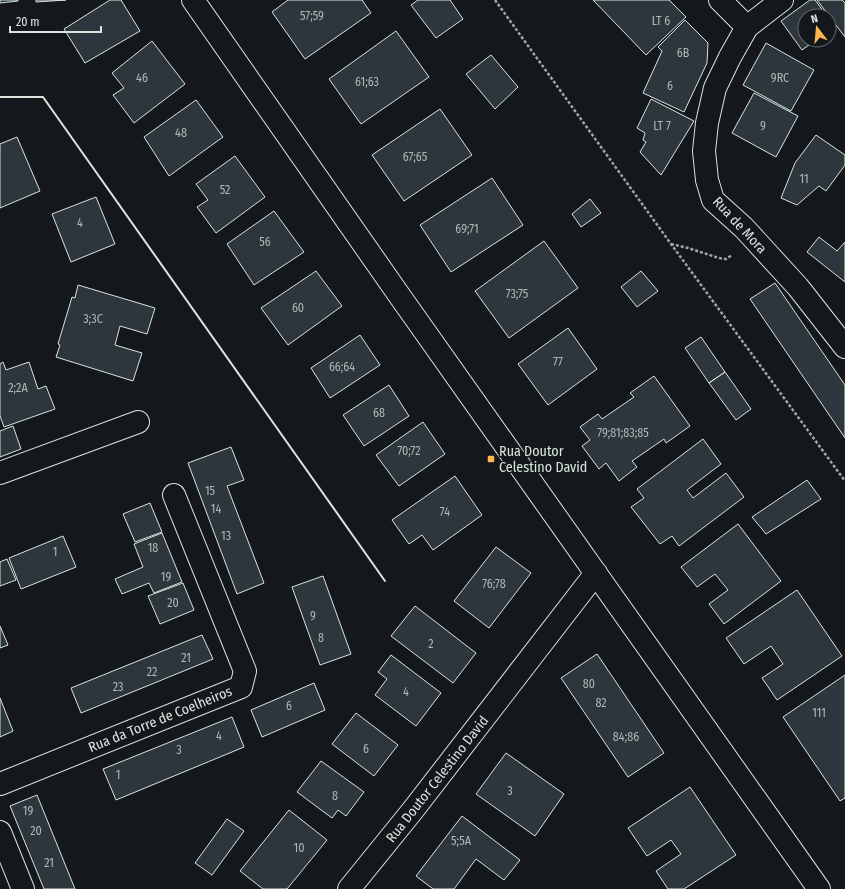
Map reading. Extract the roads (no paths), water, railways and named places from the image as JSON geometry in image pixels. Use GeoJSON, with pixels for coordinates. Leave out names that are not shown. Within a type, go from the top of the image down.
{"type":"FeatureCollection","features":[{"type":"Feature","properties":{"kind":"street"},"geometry":{"type":"LineString","coordinates":[[192,0],[819,889]]}},
{"type":"Feature","properties":{"kind":"street"},"geometry":{"type":"LineString","coordinates":[[720,0],[747,27],[782,0]]}},
{"type":"Feature","properties":{"kind":"street","name":"Rua de Mora"},"geometry":{"type":"LineString","coordinates":[[747,27],[715,88],[707,123],[704,151],[706,180],[713,200],[744,228],[798,287],[845,347]]}},
{"type":"Feature","properties":{"kind":"street"},"geometry":{"type":"LineString","coordinates":[[0,473],[138,422]]}},
{"type":"Feature","properties":{"kind":"street","name":"Rua da Torre de Coelheiros"},"geometry":{"type":"LineString","coordinates":[[0,784],[240,687],[245,671],[174,495]]}},
{"type":"Feature","properties":{"kind":"street","name":"Rua Doutor Celestino David"},"geometry":{"type":"LineString","coordinates":[[350,889],[596,573]]}},
{"type":"Feature","properties":{"kind":"street"},"geometry":{"type":"LineString","coordinates":[[0,832],[23,889]]}},
{"type":"Feature","properties":{"kind":"place","name":"Rua Doutor Celestino David"},"geometry":{"type":"Point","coordinates":[491,459]}}]}
